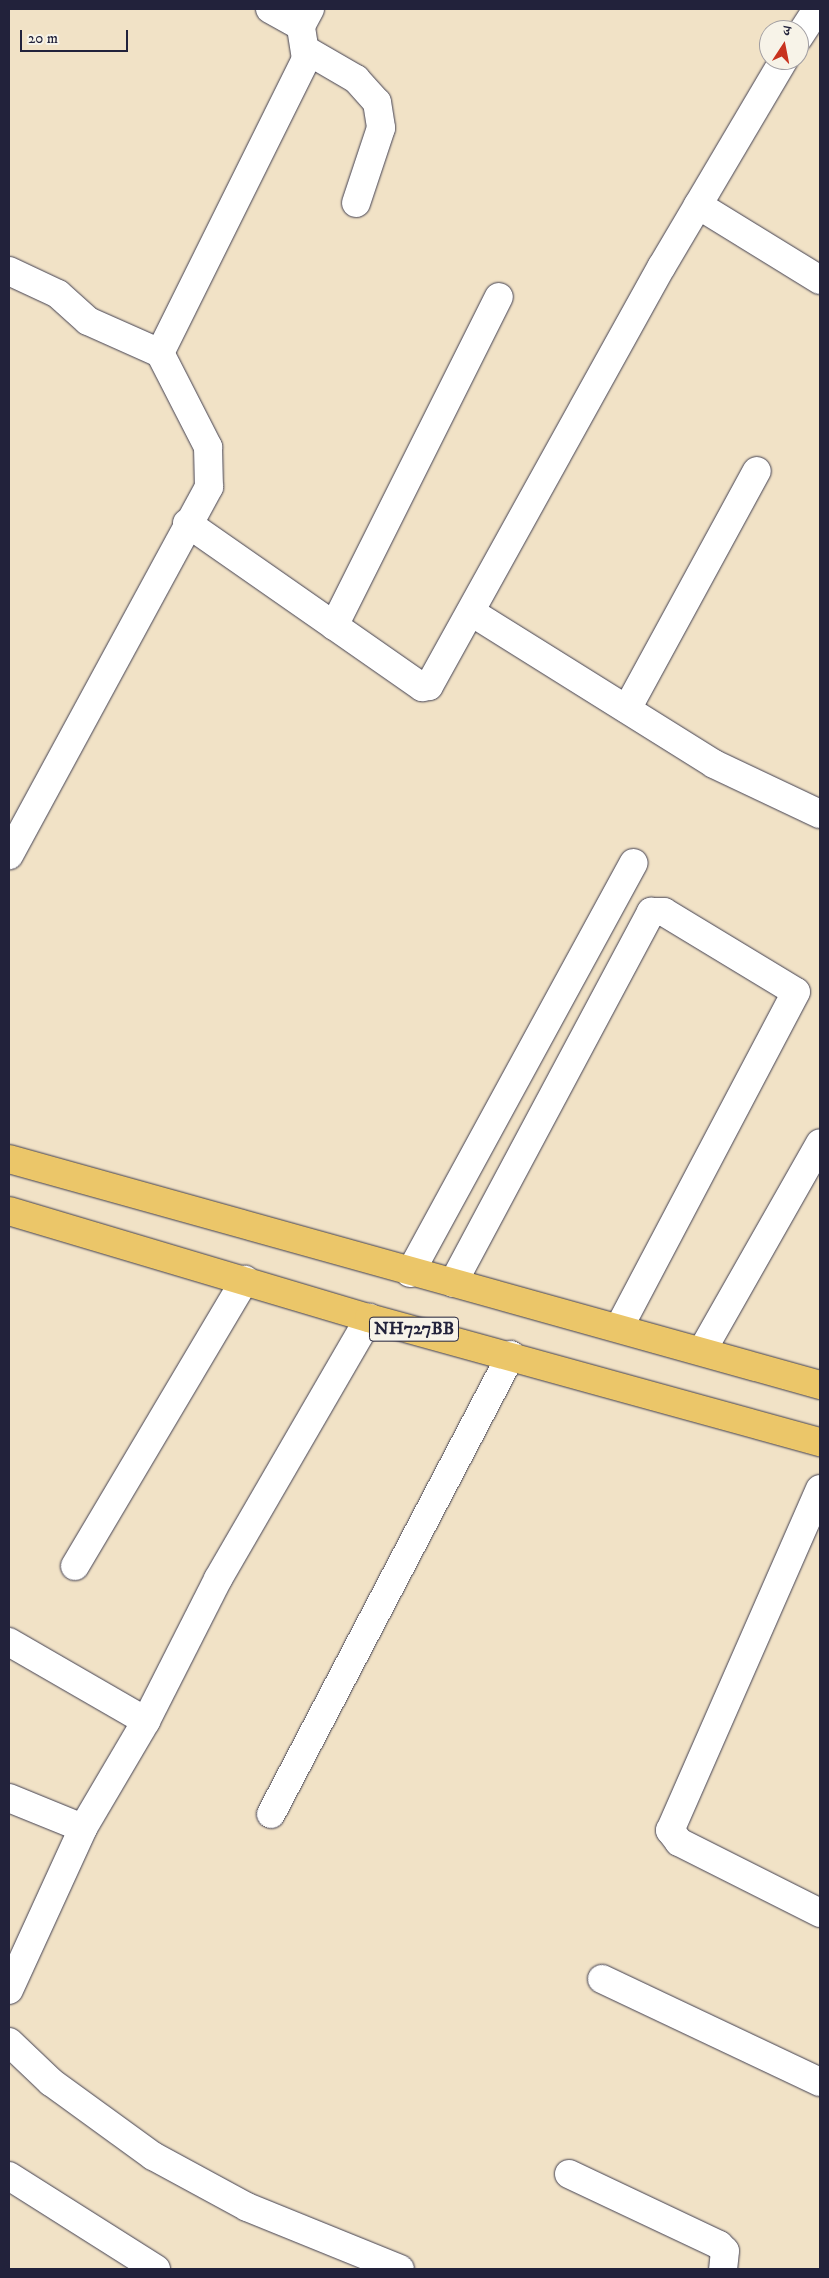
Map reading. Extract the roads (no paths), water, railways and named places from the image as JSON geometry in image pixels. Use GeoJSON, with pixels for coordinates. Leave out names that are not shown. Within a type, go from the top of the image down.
{"type":"FeatureCollection","features":[{"type":"Feature","properties":{"kind":"highway","name":"NH727BB"},"geometry":{"type":"LineString","coordinates":[[9,1158],[410,1272],[619,1328],[820,1385]]}},
{"type":"Feature","properties":{"kind":"highway","name":"NH727BB"},"geometry":{"type":"LineString","coordinates":[[9,1211],[369,1318],[512,1355],[820,1442]]}},
{"type":"Feature","properties":{"kind":"street"},"geometry":{"type":"LineString","coordinates":[[270,9],[306,28],[377,102],[381,128],[356,204]]}},
{"type":"Feature","properties":{"kind":"street"},"geometry":{"type":"LineString","coordinates":[[809,21],[817,9]]}},
{"type":"Feature","properties":{"kind":"street"},"geometry":{"type":"LineString","coordinates":[[160,352],[246,183],[306,59],[306,28]]}},
{"type":"Feature","properties":{"kind":"street"},"geometry":{"type":"LineString","coordinates":[[187,523],[425,688],[471,612],[698,205],[778,70]]}},
{"type":"Feature","properties":{"kind":"street"},"geometry":{"type":"LineString","coordinates":[[698,205],[820,280]]}},
{"type":"Feature","properties":{"kind":"street"},"geometry":{"type":"LineString","coordinates":[[9,272],[58,294],[88,321],[160,352],[208,447],[209,487],[187,523],[9,855]]}},
{"type":"Feature","properties":{"kind":"street"},"geometry":{"type":"LineString","coordinates":[[334,626],[499,297]]}},
{"type":"Feature","properties":{"kind":"street"},"geometry":{"type":"LineString","coordinates":[[627,709],[757,471]]}},
{"type":"Feature","properties":{"kind":"street"},"geometry":{"type":"LineString","coordinates":[[471,612],[714,764],[820,814]]}},
{"type":"Feature","properties":{"kind":"street"},"geometry":{"type":"LineString","coordinates":[[410,1272],[634,863]]}},
{"type":"Feature","properties":{"kind":"street"},"geometry":{"type":"LineString","coordinates":[[453,1283],[651,912],[664,912],[796,992],[619,1328]]}},
{"type":"Feature","properties":{"kind":"street"},"geometry":{"type":"LineString","coordinates":[[702,1351],[820,1142]]}},
{"type":"Feature","properties":{"kind":"street"},"geometry":{"type":"LineString","coordinates":[[75,1566],[244,1280]]}},
{"type":"Feature","properties":{"kind":"street"},"geometry":{"type":"LineString","coordinates":[[9,1990],[19,1943],[83,1828],[146,1722],[218,1579],[369,1318]]}},
{"type":"Feature","properties":{"kind":"street"},"geometry":{"type":"LineString","coordinates":[[271,1814],[512,1355]]}},
{"type":"Feature","properties":{"kind":"street"},"geometry":{"type":"LineString","coordinates":[[820,1489],[670,1830],[679,1842],[820,1913]]}},
{"type":"Feature","properties":{"kind":"street"},"geometry":{"type":"LineString","coordinates":[[9,1642],[146,1722]]}},
{"type":"Feature","properties":{"kind":"street"},"geometry":{"type":"LineString","coordinates":[[9,1798],[83,1828]]}},
{"type":"Feature","properties":{"kind":"street"},"geometry":{"type":"LineString","coordinates":[[602,1979],[820,2082]]}},
{"type":"Feature","properties":{"kind":"street"},"geometry":{"type":"LineString","coordinates":[[9,2042],[52,2082],[153,2156],[247,2207],[400,2269]]}},
{"type":"Feature","properties":{"kind":"street"},"geometry":{"type":"LineString","coordinates":[[569,2174],[719,2245],[725,2251],[723,2269]]}},
{"type":"Feature","properties":{"kind":"street"},"geometry":{"type":"LineString","coordinates":[[9,2176],[156,2269]]}}]}
